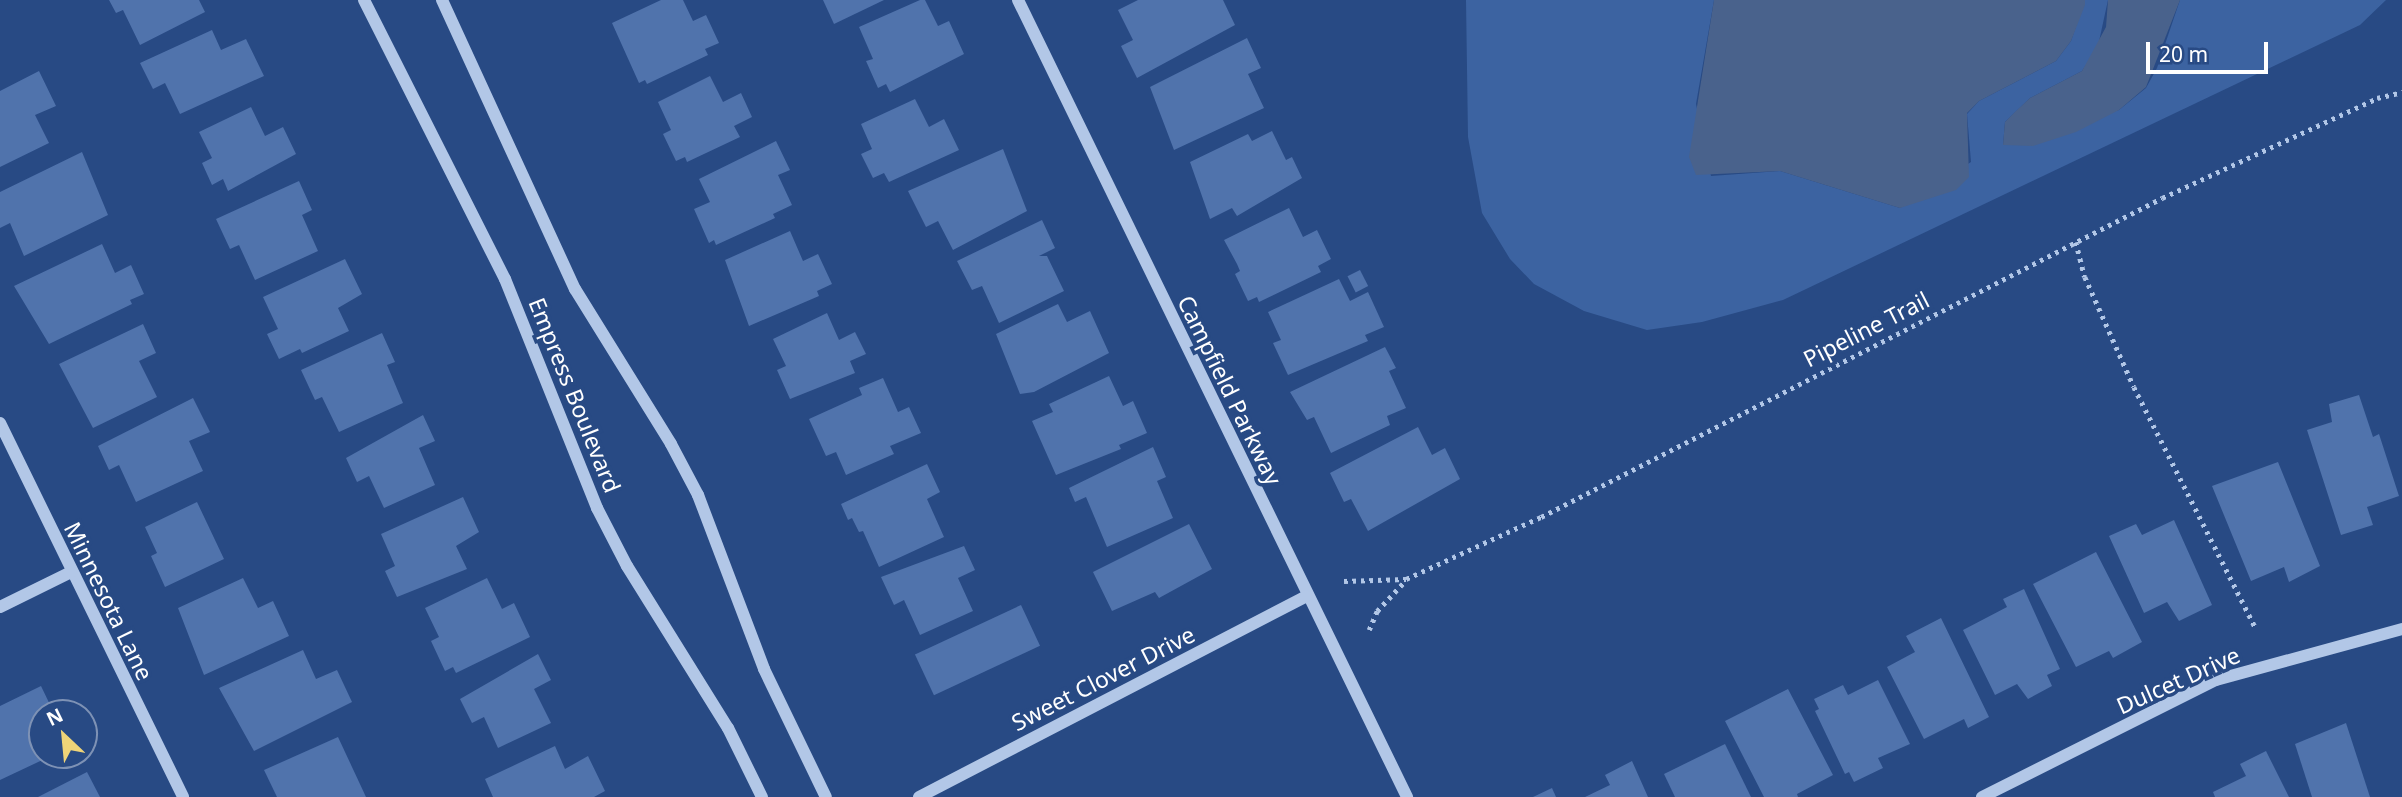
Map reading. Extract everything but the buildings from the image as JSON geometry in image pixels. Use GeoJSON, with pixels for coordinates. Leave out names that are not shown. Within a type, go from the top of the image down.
{"type":"FeatureCollection","features":[{"type":"Feature","properties":{"kind":"street","name":"Empress Boulevard"},"geometry":{"type":"LineString","coordinates":[[364,0],[505,279],[597,508],[627,566],[728,728],[762,797]]}},
{"type":"Feature","properties":{"kind":"street","name":"Empress Boulevard"},"geometry":{"type":"LineString","coordinates":[[442,0],[575,289],[671,444],[698,495],[764,669],[826,797]]}},
{"type":"Feature","properties":{"kind":"street","name":"Campfield Parkway"},"geometry":{"type":"LineString","coordinates":[[1018,0],[1306,596],[1407,797]]}},
{"type":"Feature","properties":{"kind":"street","name":"Minnesota Lane"},"geometry":{"type":"LineString","coordinates":[[0,424],[183,797]]}},
{"type":"Feature","properties":{"kind":"street"},"geometry":{"type":"LineString","coordinates":[[0,607],[71,572]]}},
{"type":"Feature","properties":{"kind":"street","name":"Sweet Clover Drive"},"geometry":{"type":"LineString","coordinates":[[919,797],[1306,596]]}},
{"type":"Feature","properties":{"kind":"street","name":"Dulcet Drive"},"geometry":{"type":"LineString","coordinates":[[1982,797],[2216,680],[2402,629]]}},
{"type":"Feature","properties":{"kind":"path","name":"Pipeline Trail"},"geometry":{"type":"LineString","coordinates":[[1344,581],[1406,579],[1541,517],[2076,242],[2377,98],[2402,92]]}},
{"type":"Feature","properties":{"kind":"path"},"geometry":{"type":"LineString","coordinates":[[2076,242],[2085,277],[2134,387],[2256,629]]}},
{"type":"Feature","properties":{"kind":"path"},"geometry":{"type":"LineString","coordinates":[[1369,630],[1377,611],[1406,579]]}},
{"type":"Feature","properties":{"kind":"shaded area"},"geometry":{"type":"Polygon","coordinates":[[[1466,0],[1714,0],[1696,104],[1711,176],[1780,171],[1900,208],[1971,162],[1967,114],[1979,101],[2056,61],[2071,41],[2085,0],[2108,0],[2098,46],[2082,71],[2030,98],[2005,122],[2003,145],[2119,110],[2146,88],[2157,68],[2180,0],[2386,0],[2360,25],[1783,300],[1702,322],[1647,330],[1584,311],[1534,284],[1510,259],[1482,213],[1468,137],[1466,0]]]}},
{"type":"Feature","properties":{"kind":"shaded area"},"geometry":{"type":"Polygon","coordinates":[[[1714,0],[2085,0],[2085,5],[2071,41],[2056,61],[1979,101],[1967,113],[1969,177],[1956,190],[1900,208],[1780,171],[1696,175],[1689,157],[1714,0]]]}},
{"type":"Feature","properties":{"kind":"shaded area"},"geometry":{"type":"Polygon","coordinates":[[[2108,0],[2180,0],[2146,87],[2119,110],[2076,132],[2033,146],[2003,145],[2005,122],[2016,111],[2030,98],[2082,71],[2106,27],[2108,0]]]}}]}
